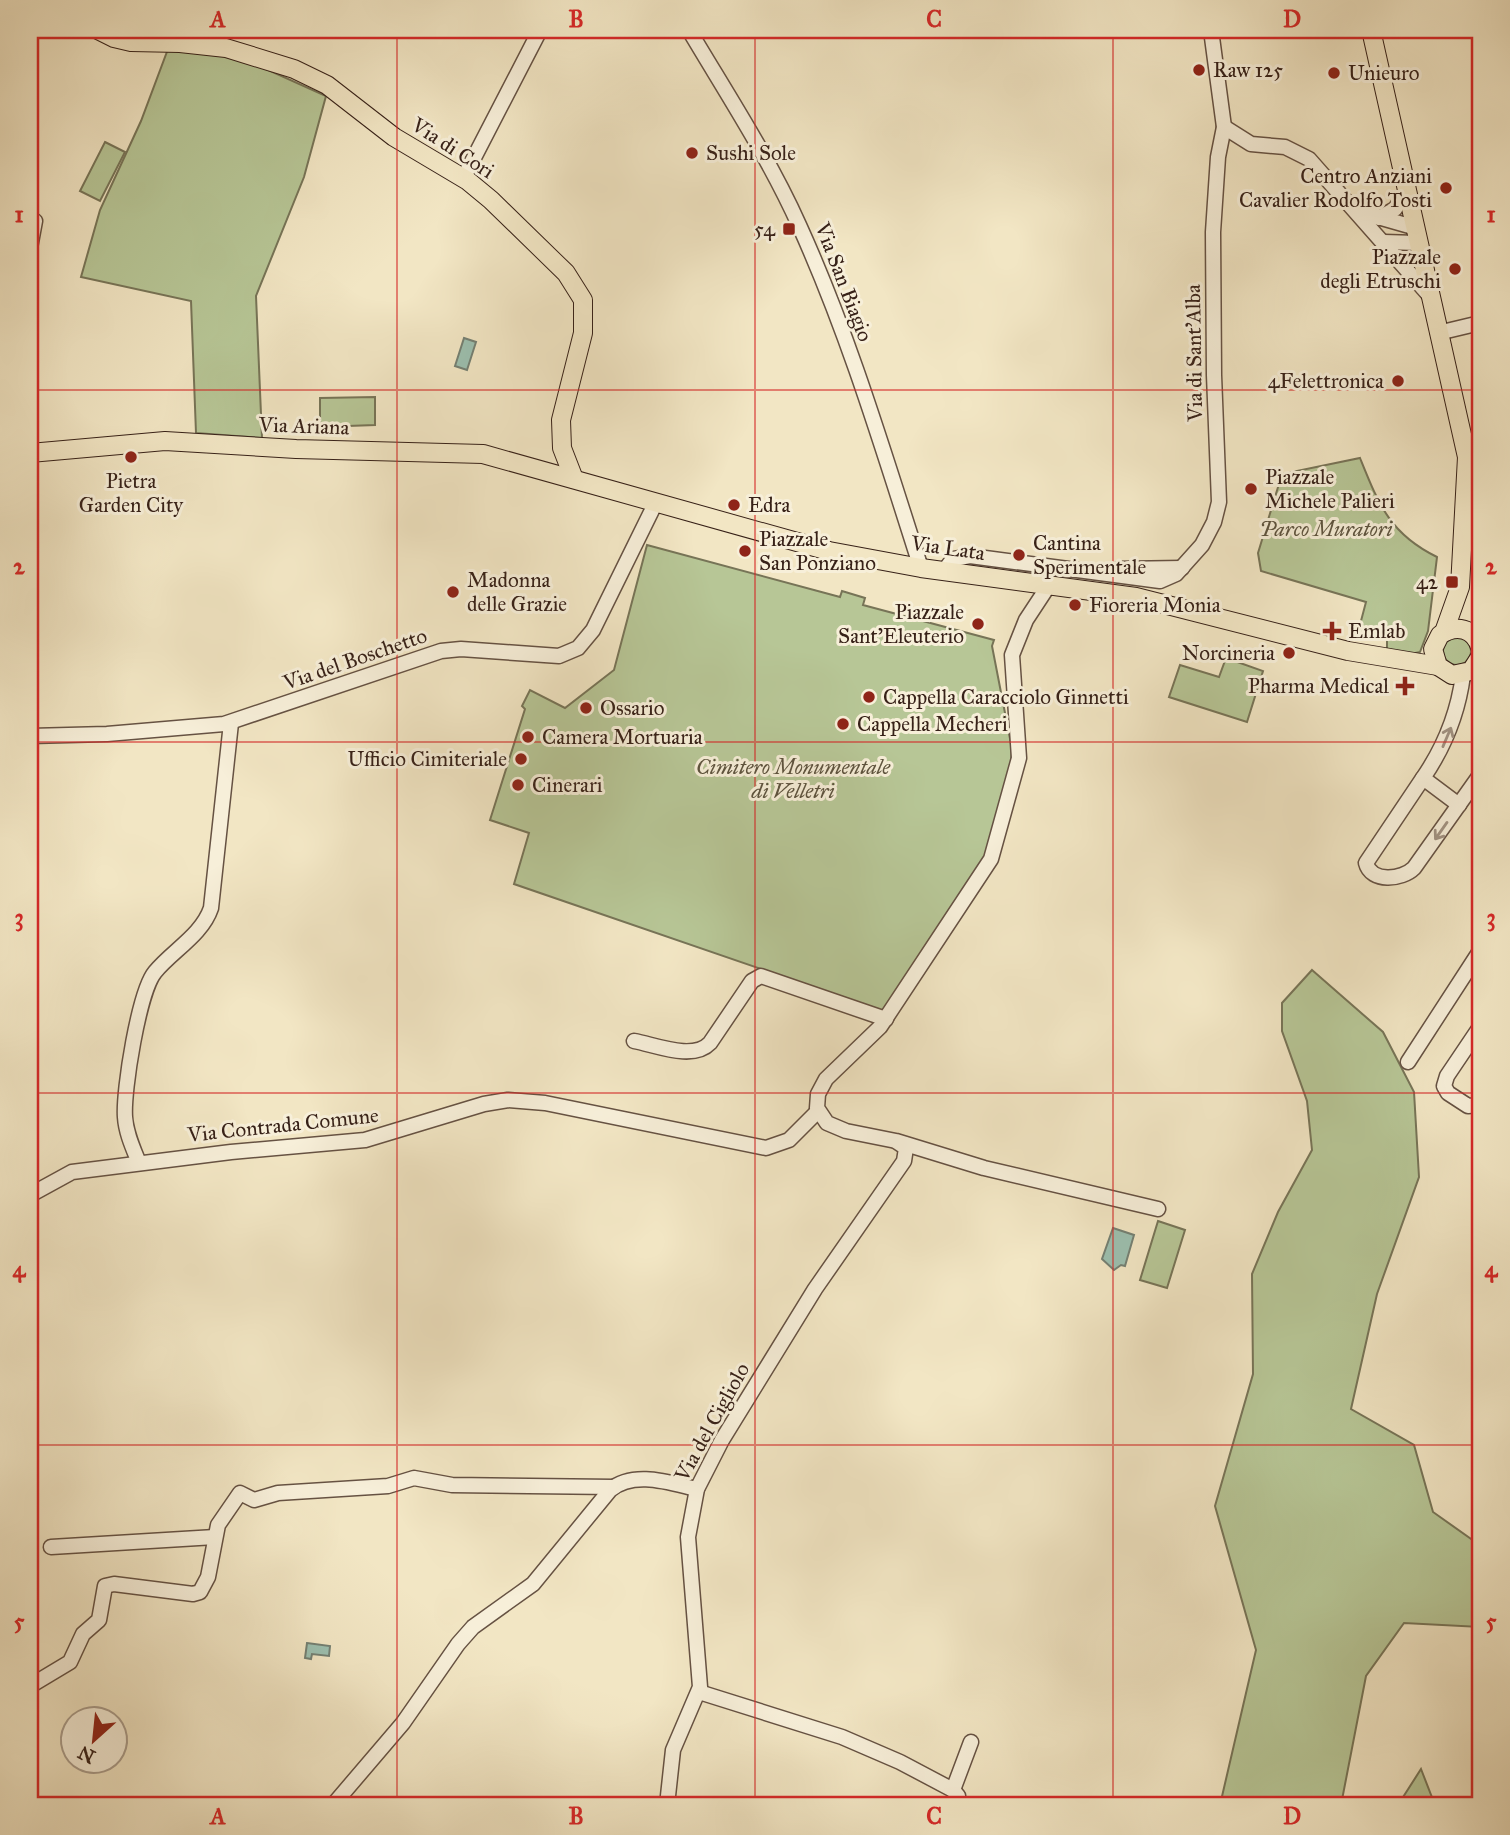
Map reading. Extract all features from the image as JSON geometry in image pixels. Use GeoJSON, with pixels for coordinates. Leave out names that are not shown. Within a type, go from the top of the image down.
{"type":"FeatureCollection","features":[{"type":"Feature","properties":{"kind":"main road","name":"Via di Cori"},"geometry":{"type":"LineString","coordinates":[[98,30],[119,40],[211,46],[278,62],[327,85],[394,137],[463,179],[491,200],[562,270],[581,296],[583,333],[561,420],[562,448],[573,479]]}},
{"type":"Feature","properties":{"kind":"main road"},"geometry":{"type":"LineString","coordinates":[[1371,30],[1438,333],[1474,456],[1460,587],[1444,632],[1437,639],[1436,658],[1452,675],[1476,655]]}},
{"type":"Feature","properties":{"kind":"main road","name":"Via Ariana"},"geometry":{"type":"LineString","coordinates":[[30,453],[165,441],[296,449],[467,452],[507,458],[573,479]]}},
{"type":"Feature","properties":{"kind":"main road","name":"Via Lata"},"geometry":{"type":"LineString","coordinates":[[573,479],[829,551],[921,568],[1171,604],[1296,639],[1403,662],[1436,658]]}},
{"type":"Feature","properties":{"kind":"main road"},"geometry":{"type":"LineString","coordinates":[[1460,587],[1476,655]]}},
{"type":"Feature","properties":{"kind":"main road"},"geometry":{"type":"LineString","coordinates":[[1444,632],[1457,628],[1476,655]]}},
{"type":"Feature","properties":{"kind":"street"},"geometry":{"type":"LineString","coordinates":[[463,179],[540,30]]}},
{"type":"Feature","properties":{"kind":"street","name":"Via San Biagio"},"geometry":{"type":"LineString","coordinates":[[689,30],[781,189],[809,247],[851,357],[921,568]]}},
{"type":"Feature","properties":{"kind":"street","name":"Via di Sant'Alba"},"geometry":{"type":"LineString","coordinates":[[944,571],[953,559],[966,556],[1157,581],[1170,578],[1182,568],[1206,539],[1219,502],[1213,374],[1213,219],[1218,157],[1224,127],[1211,30]]}},
{"type":"Feature","properties":{"kind":"street"},"geometry":{"type":"LineString","coordinates":[[1224,127],[1257,146],[1285,147],[1305,156],[1429,295]]}},
{"type":"Feature","properties":{"kind":"street"},"geometry":{"type":"LineString","coordinates":[[1379,218],[1395,209],[1406,192]]}},
{"type":"Feature","properties":{"kind":"street"},"geometry":{"type":"LineString","coordinates":[[1356,211],[1379,218],[1415,235]]}},
{"type":"Feature","properties":{"kind":"street"},"geometry":{"type":"LineString","coordinates":[[30,248],[35,221]]}},
{"type":"Feature","properties":{"kind":"street"},"geometry":{"type":"LineString","coordinates":[[1384,242],[1415,235]]}},
{"type":"Feature","properties":{"kind":"street"},"geometry":{"type":"LineString","coordinates":[[1438,333],[1480,323]]}},
{"type":"Feature","properties":{"kind":"street","name":"Via del Boschetto"},"geometry":{"type":"LineString","coordinates":[[30,736],[115,734],[231,723],[441,651],[466,649],[544,657],[570,653],[581,645],[593,630],[656,502]]}},
{"type":"Feature","properties":{"kind":"street"},"geometry":{"type":"LineString","coordinates":[[1049,585],[1026,620],[1012,655],[1019,758],[993,855],[979,881],[873,1037],[826,1079],[818,1094],[818,1111],[824,1121],[837,1128],[895,1141],[984,1168],[1158,1209]]}},
{"type":"Feature","properties":{"kind":"street"},"geometry":{"type":"LineString","coordinates":[[1476,655],[1436,760],[1366,865],[1384,878],[1409,873],[1480,775]]}},
{"type":"Feature","properties":{"kind":"street"},"geometry":{"type":"LineString","coordinates":[[139,1163],[127,1132],[125,1105],[142,998],[152,976],[201,927],[211,908],[231,723]]}},
{"type":"Feature","properties":{"kind":"street"},"geometry":{"type":"LineString","coordinates":[[1423,778],[1459,805]]}},
{"type":"Feature","properties":{"kind":"street"},"geometry":{"type":"LineString","coordinates":[[1408,1062],[1480,951]]}},
{"type":"Feature","properties":{"kind":"street"},"geometry":{"type":"LineString","coordinates":[[635,1041],[690,1051],[702,1050],[710,1043],[752,981],[761,976],[886,1019]]}},
{"type":"Feature","properties":{"kind":"street"},"geometry":{"type":"LineString","coordinates":[[1480,1027],[1447,1076],[1444,1086],[1448,1093],[1468,1106],[1480,1105]]}},
{"type":"Feature","properties":{"kind":"street","name":"Via Contrada Comune"},"geometry":{"type":"LineString","coordinates":[[30,1195],[72,1171],[365,1140],[484,1104],[508,1100],[545,1103],[761,1148],[785,1143],[818,1111]]}},
{"type":"Feature","properties":{"kind":"street","name":"Via del Cigliolo"},"geometry":{"type":"LineString","coordinates":[[667,1805],[673,1750],[699,1692],[688,1537],[697,1489],[722,1440],[816,1289],[904,1161],[906,1148],[895,1141]]}},
{"type":"Feature","properties":{"kind":"street"},"geometry":{"type":"LineString","coordinates":[[30,1686],[70,1662],[83,1634],[99,1620],[105,1586],[114,1584],[193,1594],[200,1592],[208,1577],[215,1537],[224,1513],[242,1493],[254,1500],[278,1493],[388,1486],[414,1478],[457,1485],[614,1487],[640,1479],[697,1489]]}},
{"type":"Feature","properties":{"kind":"street"},"geometry":{"type":"LineString","coordinates":[[333,1805],[383,1749],[463,1638],[533,1584],[614,1487]]}},
{"type":"Feature","properties":{"kind":"street"},"geometry":{"type":"LineString","coordinates":[[51,1547],[215,1537]]}},
{"type":"Feature","properties":{"kind":"street"},"geometry":{"type":"LineString","coordinates":[[699,1692],[855,1742],[953,1790],[958,1796],[959,1805]]}},
{"type":"Feature","properties":{"kind":"street"},"geometry":{"type":"LineString","coordinates":[[953,1790],[971,1742]]}},
{"type":"Feature","properties":{"kind":"green space"},"geometry":{"type":"Polygon","coordinates":[[[168,49],[214,51],[248,61],[326,96],[304,177],[256,296],[262,438],[196,433],[191,301],[81,277],[100,210],[141,121],[168,49]]]}},
{"type":"Feature","properties":{"kind":"green space"},"geometry":{"type":"Polygon","coordinates":[[[105,142],[125,152],[100,201],[80,191],[105,142]]]}},
{"type":"Feature","properties":{"kind":"green space"},"geometry":{"type":"Polygon","coordinates":[[[375,397],[375,425],[320,427],[320,398],[375,397]]]}},
{"type":"Feature","properties":{"kind":"green space","name":"Parco Muratori"},"geometry":{"type":"Polygon","coordinates":[[[1360,458],[1380,504],[1397,528],[1421,548],[1437,557],[1428,631],[1420,652],[1411,654],[1387,650],[1387,639],[1357,636],[1366,602],[1261,571],[1258,553],[1282,474],[1360,458]]]}},
{"type":"Feature","properties":{"kind":"green space","name":"Cimitero Monumentale di Velletri"},"geometry":{"type":"Polygon","coordinates":[[[647,545],[840,597],[842,591],[865,598],[863,605],[994,640],[992,646],[1012,749],[1010,774],[986,858],[886,1012],[514,884],[529,833],[490,820],[525,709],[522,706],[530,690],[565,708],[614,670],[647,545]]]}},
{"type":"Feature","properties":{"kind":"green space"},"geometry":{"type":"Polygon","coordinates":[[[1457,637],[1467,641],[1471,651],[1467,661],[1457,665],[1447,661],[1443,651],[1447,641],[1457,637]]]}},
{"type":"Feature","properties":{"kind":"green space"},"geometry":{"type":"Polygon","coordinates":[[[1226,658],[1263,671],[1247,722],[1169,697],[1180,665],[1219,677],[1226,658]]]}},
{"type":"Feature","properties":{"kind":"green space"},"geometry":{"type":"Polygon","coordinates":[[[1312,970],[1383,1032],[1414,1092],[1419,1177],[1377,1294],[1351,1409],[1414,1445],[1433,1512],[1474,1541],[1480,1536],[1480,1627],[1404,1623],[1366,1676],[1341,1805],[1220,1805],[1256,1650],[1215,1506],[1253,1374],[1252,1274],[1278,1212],[1312,1150],[1307,1101],[1282,1031],[1282,1003],[1312,970]]]}},
{"type":"Feature","properties":{"kind":"green space"},"geometry":{"type":"Polygon","coordinates":[[[1158,1221],[1185,1230],[1167,1288],[1140,1280],[1158,1221]]]}},
{"type":"Feature","properties":{"kind":"green space"},"geometry":{"type":"Polygon","coordinates":[[[1421,1769],[1433,1800],[1431,1805],[1398,1805],[1421,1769]]]}},
{"type":"Feature","properties":{"kind":"shaded area"},"geometry":{"type":"Polygon","coordinates":[[[464,338],[476,342],[467,370],[455,366],[464,338]]]}},
{"type":"Feature","properties":{"kind":"shaded area"},"geometry":{"type":"Polygon","coordinates":[[[1113,1228],[1134,1235],[1125,1266],[1121,1265],[1114,1270],[1102,1259],[1113,1228]]]}},
{"type":"Feature","properties":{"kind":"shaded area"},"geometry":{"type":"Polygon","coordinates":[[[307,1643],[330,1646],[329,1656],[312,1654],[311,1659],[305,1658],[307,1643]]]}},
{"type":"Feature","properties":{"kind":"place","name":"Raw 125"},"geometry":{"type":"Point","coordinates":[1199,70]}},
{"type":"Feature","properties":{"kind":"place","name":"Unieuro"},"geometry":{"type":"Point","coordinates":[1334,73]}},
{"type":"Feature","properties":{"kind":"place","name":"Sushi Sole"},"geometry":{"type":"Point","coordinates":[692,153]}},
{"type":"Feature","properties":{"kind":"place","name":"Centro Anziani Cavalier Rodolfo Tosti"},"geometry":{"type":"Point","coordinates":[1446,188]}},
{"type":"Feature","properties":{"kind":"place","name":"54"},"geometry":{"type":"Point","coordinates":[789,229]}},
{"type":"Feature","properties":{"kind":"place","name":"Piazzale degli Etruschi"},"geometry":{"type":"Point","coordinates":[1455,269]}},
{"type":"Feature","properties":{"kind":"place","name":"4Felettronica"},"geometry":{"type":"Point","coordinates":[1398,381]}},
{"type":"Feature","properties":{"kind":"place","name":"Pietra Garden City"},"geometry":{"type":"Point","coordinates":[131,457]}},
{"type":"Feature","properties":{"kind":"place","name":"Piazzale Michele Palieri"},"geometry":{"type":"Point","coordinates":[1251,489]}},
{"type":"Feature","properties":{"kind":"place","name":"Edra"},"geometry":{"type":"Point","coordinates":[734,505]}},
{"type":"Feature","properties":{"kind":"place","name":"Piazzale San Ponziano"},"geometry":{"type":"Point","coordinates":[745,551]}},
{"type":"Feature","properties":{"kind":"place","name":"Cantina Sperimentale"},"geometry":{"type":"Point","coordinates":[1019,555]}},
{"type":"Feature","properties":{"kind":"place","name":"42"},"geometry":{"type":"Point","coordinates":[1452,582]}},
{"type":"Feature","properties":{"kind":"place","name":"Madonna delle Grazie"},"geometry":{"type":"Point","coordinates":[453,592]}},
{"type":"Feature","properties":{"kind":"place","name":"Fioreria Monia"},"geometry":{"type":"Point","coordinates":[1075,605]}},
{"type":"Feature","properties":{"kind":"place","name":"Piazzale Sant'Eleuterio"},"geometry":{"type":"Point","coordinates":[978,624]}},
{"type":"Feature","properties":{"kind":"place","name":"Emlab"},"geometry":{"type":"Point","coordinates":[1332,631]}},
{"type":"Feature","properties":{"kind":"place","name":"Norcineria"},"geometry":{"type":"Point","coordinates":[1289,653]}},
{"type":"Feature","properties":{"kind":"place","name":"Pharma Medical"},"geometry":{"type":"Point","coordinates":[1405,686]}},
{"type":"Feature","properties":{"kind":"place","name":"Cappella Caracciolo Ginnetti"},"geometry":{"type":"Point","coordinates":[869,697]}},
{"type":"Feature","properties":{"kind":"place","name":"Ossario"},"geometry":{"type":"Point","coordinates":[586,708]}},
{"type":"Feature","properties":{"kind":"place","name":"Cappella Mecheri"},"geometry":{"type":"Point","coordinates":[843,724]}},
{"type":"Feature","properties":{"kind":"place","name":"Camera Mortuaria"},"geometry":{"type":"Point","coordinates":[528,737]}},
{"type":"Feature","properties":{"kind":"place","name":"Ufficio Cimiteriale"},"geometry":{"type":"Point","coordinates":[521,759]}},
{"type":"Feature","properties":{"kind":"place","name":"Cinerari"},"geometry":{"type":"Point","coordinates":[518,785]}}]}
